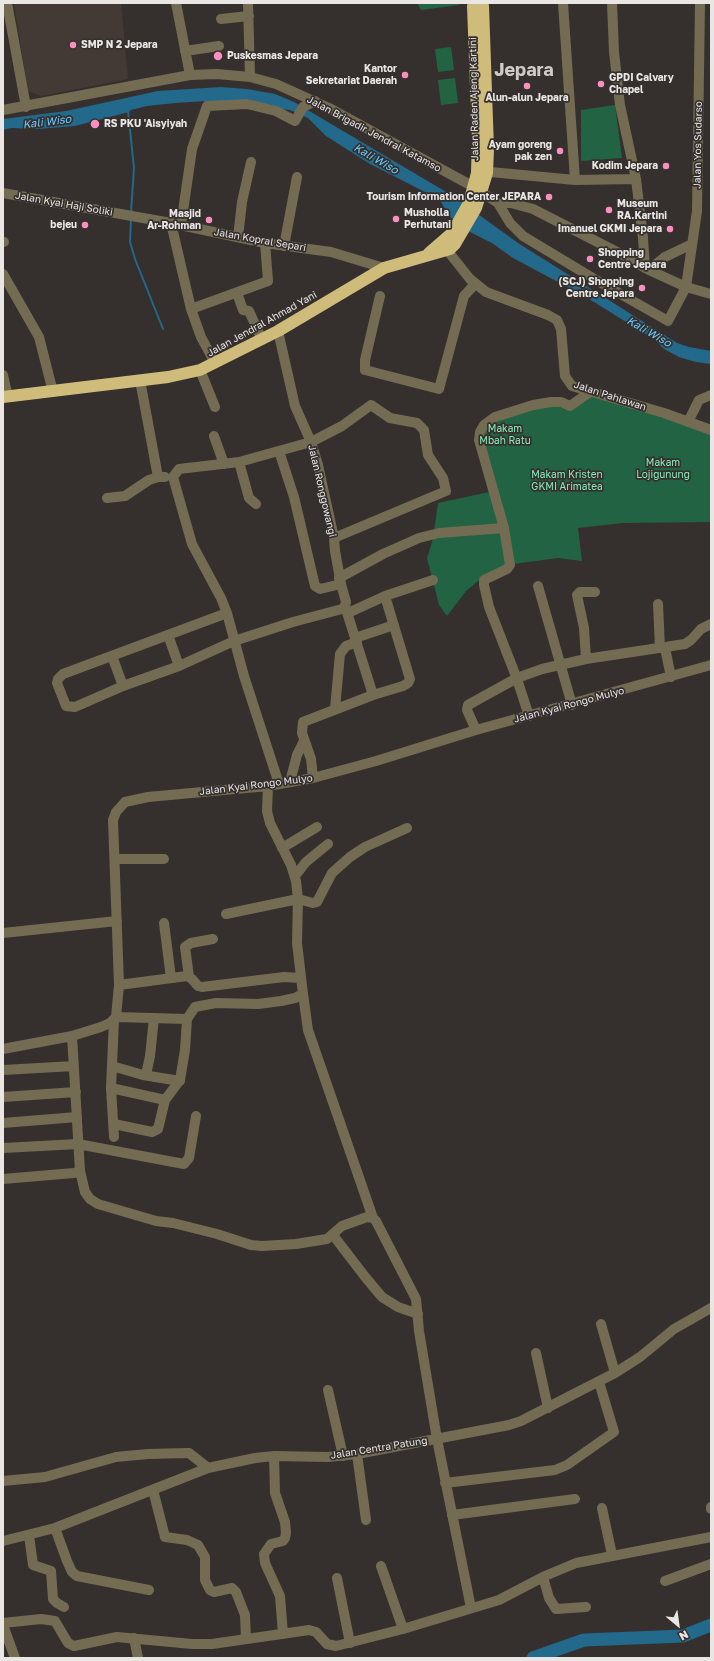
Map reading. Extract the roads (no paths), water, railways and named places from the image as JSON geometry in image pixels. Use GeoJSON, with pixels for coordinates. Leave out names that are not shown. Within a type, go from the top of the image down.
{"type":"FeatureCollection","features":[{"type":"Feature","properties":{"kind":"highway","name":"Jalan Raden Ajeng Kartini"},"geometry":{"type":"LineString","coordinates":[[478,4],[482,172],[478,190]]}},
{"type":"Feature","properties":{"kind":"highway","name":"Jalan Jendral Ahmad Yani"},"geometry":{"type":"LineString","coordinates":[[5,397],[186,374],[200,370],[262,340],[384,268],[445,247],[455,235],[473,205],[478,190]]}},
{"type":"Feature","properties":{"kind":"street"},"geometry":{"type":"LineString","coordinates":[[7,3],[6,14],[26,107]]}},
{"type":"Feature","properties":{"kind":"street"},"geometry":{"type":"LineString","coordinates":[[176,3],[190,75]]}},
{"type":"Feature","properties":{"kind":"street"},"geometry":{"type":"LineString","coordinates":[[248,3],[250,78]]}},
{"type":"Feature","properties":{"kind":"street"},"geometry":{"type":"LineString","coordinates":[[563,3],[575,180]]}},
{"type":"Feature","properties":{"kind":"street"},"geometry":{"type":"LineString","coordinates":[[612,3],[614,52],[620,105],[636,179],[647,269]]}},
{"type":"Feature","properties":{"kind":"street","name":"Jalan Yos Sudarso"},"geometry":{"type":"LineString","coordinates":[[686,287],[697,211],[700,3]]}},
{"type":"Feature","properties":{"kind":"street"},"geometry":{"type":"LineString","coordinates":[[221,19],[249,16]]}},
{"type":"Feature","properties":{"kind":"street"},"geometry":{"type":"LineString","coordinates":[[185,51],[219,46]]}},
{"type":"Feature","properties":{"kind":"street","name":"Jalan Brigadir Jendral Katamso"},"geometry":{"type":"LineString","coordinates":[[3,110],[26,107],[190,75],[217,74],[250,78],[276,84],[315,101],[478,190],[498,203]]}},
{"type":"Feature","properties":{"kind":"street"},"geometry":{"type":"LineString","coordinates":[[215,363],[201,336],[191,309],[176,224],[192,149],[207,106],[247,104],[276,111],[293,120],[297,119],[303,107],[315,101]]}},
{"type":"Feature","properties":{"kind":"street"},"geometry":{"type":"LineString","coordinates":[[238,237],[242,202],[251,162]]}},
{"type":"Feature","properties":{"kind":"street"},"geometry":{"type":"LineString","coordinates":[[482,172],[575,180],[636,179]]}},
{"type":"Feature","properties":{"kind":"street"},"geometry":{"type":"LineString","coordinates":[[284,246],[297,177]]}},
{"type":"Feature","properties":{"kind":"street","name":"Jalan Kyai Haji Soliki"},"geometry":{"type":"LineString","coordinates":[[3,193],[135,217]]}},
{"type":"Feature","properties":{"kind":"street"},"geometry":{"type":"LineString","coordinates":[[498,203],[517,204],[533,209],[584,234],[647,269],[686,287],[711,294]]}},
{"type":"Feature","properties":{"kind":"street"},"geometry":{"type":"LineString","coordinates":[[498,203],[510,223],[523,236],[596,280],[668,320],[686,287]]}},
{"type":"Feature","properties":{"kind":"street","name":"Jalan Kopral Separi"},"geometry":{"type":"LineString","coordinates":[[135,217],[265,243],[331,252],[384,268]]}},
{"type":"Feature","properties":{"kind":"street"},"geometry":{"type":"LineString","coordinates":[[191,309],[268,281],[265,243]]}},
{"type":"Feature","properties":{"kind":"street"},"geometry":{"type":"LineString","coordinates":[[647,269],[665,257],[692,244]]}},
{"type":"Feature","properties":{"kind":"street","name":"Jalan Pahlawan"},"geometry":{"type":"LineString","coordinates":[[445,247],[475,284],[486,292],[548,315],[557,320],[561,330],[564,376],[572,386],[711,430]]}},
{"type":"Feature","properties":{"kind":"street"},"geometry":{"type":"LineString","coordinates":[[3,274],[39,337],[53,392]]}},
{"type":"Feature","properties":{"kind":"street"},"geometry":{"type":"LineString","coordinates":[[380,296],[365,360],[365,370],[439,389],[464,296],[475,284]]}},
{"type":"Feature","properties":{"kind":"street"},"geometry":{"type":"LineString","coordinates":[[237,293],[243,310],[249,312],[262,340]]}},
{"type":"Feature","properties":{"kind":"street","name":"Jalan Ronggowangi"},"geometry":{"type":"LineString","coordinates":[[278,331],[295,406],[311,442],[334,538],[340,581],[347,610],[373,695]]}},
{"type":"Feature","properties":{"kind":"street"},"geometry":{"type":"LineString","coordinates":[[200,370],[215,407]]}},
{"type":"Feature","properties":{"kind":"street"},"geometry":{"type":"LineString","coordinates":[[3,376],[5,397]]}},
{"type":"Feature","properties":{"kind":"street"},"geometry":{"type":"LineString","coordinates":[[140,380],[158,477]]}},
{"type":"Feature","properties":{"kind":"street"},"geometry":{"type":"LineString","coordinates":[[529,716],[517,678],[489,607],[484,585],[484,580],[509,567],[504,528],[479,440],[480,432],[484,425],[495,417],[533,405],[551,402],[561,402],[570,406],[590,392]]}},
{"type":"Feature","properties":{"kind":"street"},"geometry":{"type":"LineString","coordinates":[[688,422],[699,400],[711,395]]}},
{"type":"Feature","properties":{"kind":"street"},"geometry":{"type":"LineString","coordinates":[[278,784],[234,641],[227,613],[221,598],[192,544],[173,477],[178,469],[239,462],[311,442],[342,426],[353,416],[372,405],[390,418],[417,423],[422,427],[425,434],[428,455],[444,478],[446,488],[444,493],[334,538]]}},
{"type":"Feature","properties":{"kind":"street"},"geometry":{"type":"LineString","coordinates":[[214,436],[224,464]]}},
{"type":"Feature","properties":{"kind":"street"},"geometry":{"type":"LineString","coordinates":[[279,452],[294,497],[315,586],[320,589],[340,581],[383,554],[419,538],[439,533],[504,528]]}},
{"type":"Feature","properties":{"kind":"street"},"geometry":{"type":"LineString","coordinates":[[239,462],[249,498],[256,504]]}},
{"type":"Feature","properties":{"kind":"street"},"geometry":{"type":"LineString","coordinates":[[108,498],[125,496],[149,480],[158,477],[173,477]]}},
{"type":"Feature","properties":{"kind":"street"},"geometry":{"type":"LineString","coordinates":[[227,613],[60,676],[57,683],[60,694],[66,706],[72,708],[123,686],[179,666],[234,641],[293,622],[339,610],[347,610],[433,580]]}},
{"type":"Feature","properties":{"kind":"street"},"geometry":{"type":"LineString","coordinates":[[538,586],[562,664],[572,705]]}},
{"type":"Feature","properties":{"kind":"street"},"geometry":{"type":"LineString","coordinates":[[586,659],[584,628],[577,595],[580,592],[596,592]]}},
{"type":"Feature","properties":{"kind":"street"},"geometry":{"type":"LineString","coordinates":[[314,778],[311,759],[304,741],[302,729],[303,722],[373,695],[403,686],[409,682],[409,673],[385,596]]}},
{"type":"Feature","properties":{"kind":"street"},"geometry":{"type":"LineString","coordinates":[[658,604],[663,648],[671,677]]}},
{"type":"Feature","properties":{"kind":"street"},"geometry":{"type":"LineString","coordinates":[[476,730],[467,710],[468,705],[517,678],[562,664],[586,659],[663,648],[691,640],[701,628],[711,624]]}},
{"type":"Feature","properties":{"kind":"street"},"geometry":{"type":"LineString","coordinates":[[335,709],[340,654],[346,646],[356,640],[394,625]]}},
{"type":"Feature","properties":{"kind":"street"},"geometry":{"type":"LineString","coordinates":[[168,635],[179,666]]}},
{"type":"Feature","properties":{"kind":"street"},"geometry":{"type":"LineString","coordinates":[[112,656],[123,686]]}},
{"type":"Feature","properties":{"kind":"street","name":"Jalan Kyai Rongo Mulyo"},"geometry":{"type":"LineString","coordinates":[[114,1137],[111,1088],[115,1018],[119,985],[113,820],[116,812],[125,802],[148,797],[268,786],[314,778],[376,761],[476,730],[572,705],[711,665]]}},
{"type":"Feature","properties":{"kind":"street"},"geometry":{"type":"LineString","coordinates":[[290,782],[296,755],[304,741]]}},
{"type":"Feature","properties":{"kind":"street"},"geometry":{"type":"LineString","coordinates":[[268,786],[268,817],[295,876],[298,899],[297,943],[308,1030],[373,1218],[380,1225],[416,1299],[418,1332],[445,1484],[472,1608]]}},
{"type":"Feature","properties":{"kind":"street"},"geometry":{"type":"LineString","coordinates":[[282,848],[317,827]]}},
{"type":"Feature","properties":{"kind":"street"},"geometry":{"type":"LineString","coordinates":[[226,914],[298,899],[313,903],[317,902],[332,873],[350,857],[365,847],[407,828]]}},
{"type":"Feature","properties":{"kind":"street"},"geometry":{"type":"LineString","coordinates":[[295,876],[306,862],[328,844]]}},
{"type":"Feature","properties":{"kind":"street"},"geometry":{"type":"LineString","coordinates":[[114,859],[164,859]]}},
{"type":"Feature","properties":{"kind":"street"},"geometry":{"type":"LineString","coordinates":[[3,933],[117,921]]}},
{"type":"Feature","properties":{"kind":"street"},"geometry":{"type":"LineString","coordinates":[[164,923],[171,978]]}},
{"type":"Feature","properties":{"kind":"street"},"geometry":{"type":"LineString","coordinates":[[213,938],[191,943],[185,947],[189,977],[198,986],[202,987],[284,977],[301,978]]}},
{"type":"Feature","properties":{"kind":"street"},"geometry":{"type":"LineString","coordinates":[[119,985],[189,977]]}},
{"type":"Feature","properties":{"kind":"street"},"geometry":{"type":"LineString","coordinates":[[114,1124],[155,1132],[158,1129],[165,1100],[180,1081],[185,1050],[187,1018],[195,1007],[200,1005],[273,1002],[295,998],[303,994]]}},
{"type":"Feature","properties":{"kind":"street"},"geometry":{"type":"LineString","coordinates":[[3,1049],[72,1036],[101,1027],[115,1018],[187,1018]]}},
{"type":"Feature","properties":{"kind":"street"},"geometry":{"type":"LineString","coordinates":[[146,1075],[150,1056],[154,1018]]}},
{"type":"Feature","properties":{"kind":"street"},"geometry":{"type":"LineString","coordinates":[[72,1036],[80,1171],[85,1192],[90,1199],[98,1204],[156,1221],[173,1223],[217,1234],[251,1245],[262,1246],[296,1244],[327,1239],[342,1226],[367,1217],[373,1218]]}},
{"type":"Feature","properties":{"kind":"street"},"geometry":{"type":"LineString","coordinates":[[3,1070],[74,1066]]}},
{"type":"Feature","properties":{"kind":"street"},"geometry":{"type":"LineString","coordinates":[[112,1066],[146,1075],[180,1081]]}},
{"type":"Feature","properties":{"kind":"street"},"geometry":{"type":"LineString","coordinates":[[111,1088],[165,1100]]}},
{"type":"Feature","properties":{"kind":"street"},"geometry":{"type":"LineString","coordinates":[[3,1097],[76,1092]]}},
{"type":"Feature","properties":{"kind":"street"},"geometry":{"type":"LineString","coordinates":[[3,1148],[78,1144],[184,1164],[189,1158],[196,1116]]}},
{"type":"Feature","properties":{"kind":"street"},"geometry":{"type":"LineString","coordinates":[[3,1123],[77,1117]]}},
{"type":"Feature","properties":{"kind":"street"},"geometry":{"type":"LineString","coordinates":[[3,1179],[74,1173],[80,1171]]}},
{"type":"Feature","properties":{"kind":"street"},"geometry":{"type":"LineString","coordinates":[[333,1235],[382,1297],[398,1307],[418,1314]]}},
{"type":"Feature","properties":{"kind":"street","name":"Jalan Centra Patung"},"geometry":{"type":"LineString","coordinates":[[3,1541],[55,1528],[208,1468],[255,1458],[274,1456],[344,1456],[509,1426],[599,1382],[640,1357],[674,1329],[711,1308]]}},
{"type":"Feature","properties":{"kind":"street"},"geometry":{"type":"LineString","coordinates":[[601,1324],[614,1373]]}},
{"type":"Feature","properties":{"kind":"street"},"geometry":{"type":"LineString","coordinates":[[536,1353],[548,1408]]}},
{"type":"Feature","properties":{"kind":"street"},"geometry":{"type":"LineString","coordinates":[[445,1484],[555,1470],[567,1465],[614,1432],[599,1382]]}},
{"type":"Feature","properties":{"kind":"street"},"geometry":{"type":"LineString","coordinates":[[328,1390],[344,1456]]}},
{"type":"Feature","properties":{"kind":"street"},"geometry":{"type":"LineString","coordinates":[[3,1481],[45,1477],[116,1457],[148,1454],[189,1453],[208,1468]]}},
{"type":"Feature","properties":{"kind":"street"},"geometry":{"type":"LineString","coordinates":[[357,1454],[366,1520]]}},
{"type":"Feature","properties":{"kind":"street"},"geometry":{"type":"LineString","coordinates":[[274,1456],[275,1493],[285,1522],[286,1533],[285,1538],[282,1541],[271,1544],[264,1554],[265,1563],[280,1596],[283,1634]]}},
{"type":"Feature","properties":{"kind":"street"},"geometry":{"type":"LineString","coordinates":[[153,1490],[164,1537],[187,1540],[198,1545],[205,1557],[205,1580],[210,1590],[214,1592],[232,1588],[236,1592],[246,1615],[246,1639]]}},
{"type":"Feature","properties":{"kind":"street"},"geometry":{"type":"LineString","coordinates":[[452,1515],[575,1499]]}},
{"type":"Feature","properties":{"kind":"street"},"geometry":{"type":"LineString","coordinates":[[602,1508],[612,1555]]}},
{"type":"Feature","properties":{"kind":"street"},"geometry":{"type":"LineString","coordinates":[[55,1528],[72,1572],[77,1576],[149,1590]]}},
{"type":"Feature","properties":{"kind":"street"},"geometry":{"type":"LineString","coordinates":[[29,1535],[33,1565],[51,1571],[53,1599],[64,1607]]}},
{"type":"Feature","properties":{"kind":"street"},"geometry":{"type":"LineString","coordinates":[[15,1658],[3,1624],[41,1619],[55,1621],[68,1643],[74,1646],[117,1637],[192,1644],[212,1644],[313,1630],[320,1634],[330,1645],[336,1646],[350,1644],[499,1600],[576,1562],[711,1537]]}},
{"type":"Feature","properties":{"kind":"street"},"geometry":{"type":"LineString","coordinates":[[665,1581],[711,1564]]}},
{"type":"Feature","properties":{"kind":"street"},"geometry":{"type":"LineString","coordinates":[[381,1566],[403,1629]]}},
{"type":"Feature","properties":{"kind":"street"},"geometry":{"type":"LineString","coordinates":[[543,1577],[548,1598],[556,1609],[586,1607]]}},
{"type":"Feature","properties":{"kind":"street"},"geometry":{"type":"LineString","coordinates":[[337,1578],[350,1644]]}},
{"type":"Feature","properties":{"kind":"street"},"geometry":{"type":"LineString","coordinates":[[134,1638],[138,1658]]}},
{"type":"Feature","properties":{"kind":"water","name":"Kali Wiso"},"geometry":{"type":"Polygon","coordinates":[[[221,87],[247,89],[275,94],[294,102],[453,196],[518,243],[677,343],[711,351],[711,364],[696,362],[679,357],[664,349],[655,340],[586,297],[513,258],[492,243],[468,231],[449,216],[441,202],[427,193],[370,164],[326,136],[308,118],[290,110],[207,101],[175,103],[147,106],[75,126],[38,129],[11,128],[3,130],[3,119],[66,111],[158,91],[221,87]]]}},
{"type":"Feature","properties":{"kind":"waterway"},"geometry":{"type":"LineString","coordinates":[[128,111],[134,168],[131,212]]}},
{"type":"Feature","properties":{"kind":"waterway"},"geometry":{"type":"LineString","coordinates":[[131,219],[130,242],[135,259],[163,329]]}},
{"type":"Feature","properties":{"kind":"waterway"},"geometry":{"type":"LineString","coordinates":[[533,1658],[584,1640],[683,1636],[711,1625]]}},
{"type":"Feature","properties":{"kind":"place","name":"SMP N 2 Jepara"},"geometry":{"type":"Point","coordinates":[73,45]}},
{"type":"Feature","properties":{"kind":"place","name":"Puskesmas Jepara"},"geometry":{"type":"Point","coordinates":[218,56]}},
{"type":"Feature","properties":{"kind":"place","name":"Kantor Sekretariat Daerah"},"geometry":{"type":"Point","coordinates":[405,75]}},
{"type":"Feature","properties":{"kind":"place","name":"GPDI Calvary Chapel"},"geometry":{"type":"Point","coordinates":[601,84]}},
{"type":"Feature","properties":{"kind":"place","name":"Alun-alun Jepara"},"geometry":{"type":"Point","coordinates":[527,86]}},
{"type":"Feature","properties":{"kind":"place","name":"RS PKU 'Aisyiyah"},"geometry":{"type":"Point","coordinates":[95,124]}},
{"type":"Feature","properties":{"kind":"place","name":"Ayam goreng pak zen"},"geometry":{"type":"Point","coordinates":[560,151]}},
{"type":"Feature","properties":{"kind":"place","name":"Kodim Jepara"},"geometry":{"type":"Point","coordinates":[666,166]}},
{"type":"Feature","properties":{"kind":"place","name":"Tourism Information Center JEPARA"},"geometry":{"type":"Point","coordinates":[549,197]}},
{"type":"Feature","properties":{"kind":"place","name":"Museum RA.Kartini"},"geometry":{"type":"Point","coordinates":[609,210]}},
{"type":"Feature","properties":{"kind":"place","name":"Musholla Perhutani"},"geometry":{"type":"Point","coordinates":[396,219]}},
{"type":"Feature","properties":{"kind":"place","name":"Masjid Ar-Rohman"},"geometry":{"type":"Point","coordinates":[209,220]}},
{"type":"Feature","properties":{"kind":"place","name":"bejeu"},"geometry":{"type":"Point","coordinates":[85,225]}},
{"type":"Feature","properties":{"kind":"place","name":"Imanuel GKMI Jepara"},"geometry":{"type":"Point","coordinates":[670,229]}},
{"type":"Feature","properties":{"kind":"place","name":"Shopping Centre Jepara"},"geometry":{"type":"Point","coordinates":[590,259]}},
{"type":"Feature","properties":{"kind":"place","name":"(SCJ) Shopping Centre Jepara"},"geometry":{"type":"Point","coordinates":[642,288]}},
{"type":"Feature","properties":{"kind":"district","name":"Jepara"},"geometry":{"type":"Point","coordinates":[524,70]}},
{"type":"Feature","properties":{"kind":"park label","name":"Makam Mbah Ratu"},"geometry":{"type":"Point","coordinates":[505,434]}},
{"type":"Feature","properties":{"kind":"park label","name":"Makam Lojigunung"},"geometry":{"type":"Point","coordinates":[663,468]}},
{"type":"Feature","properties":{"kind":"park label","name":"Makam Kristen GKMI Arimatea"},"geometry":{"type":"Point","coordinates":[567,480]}}]}
